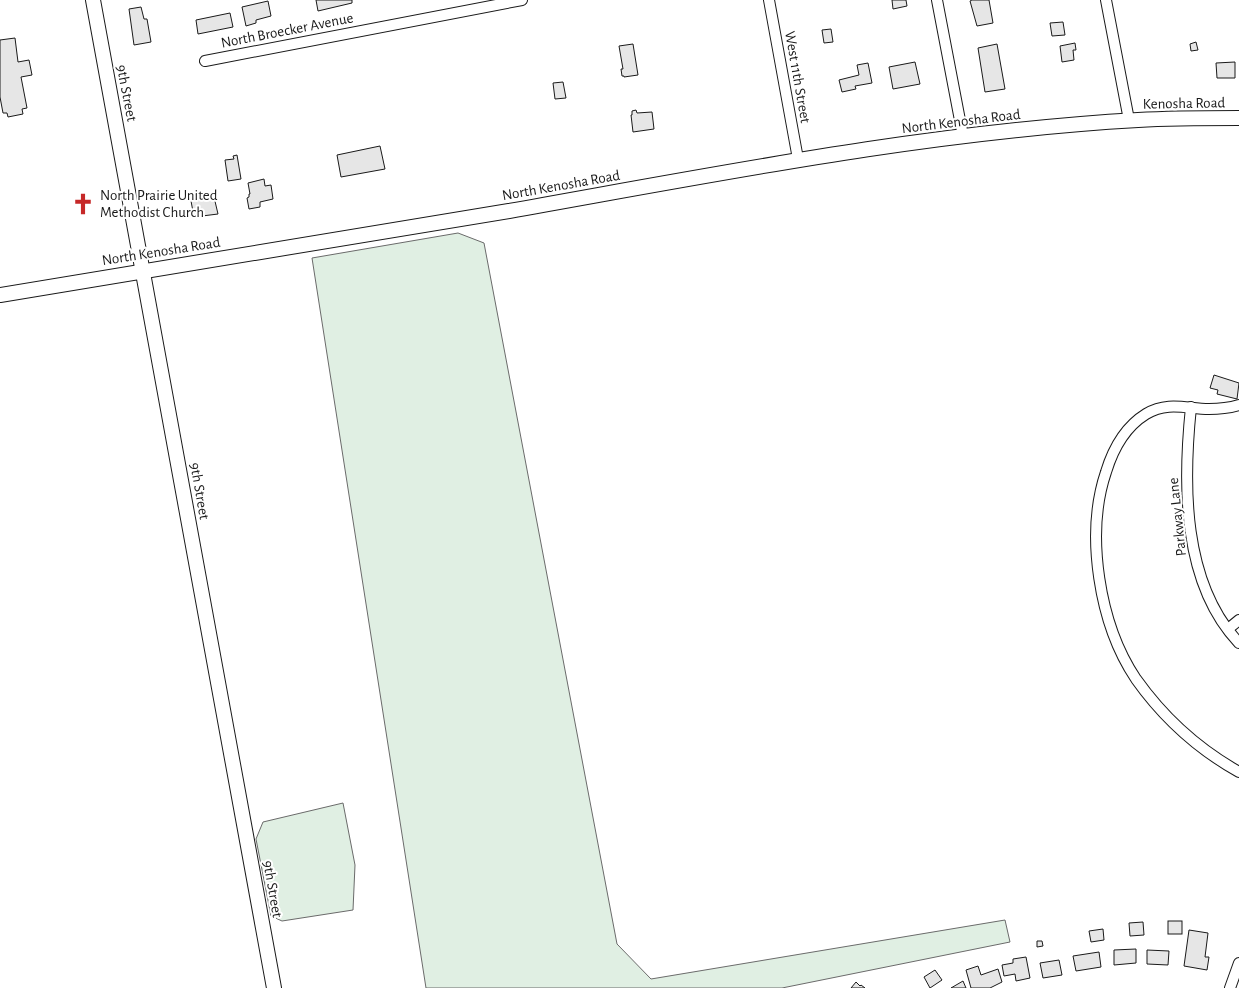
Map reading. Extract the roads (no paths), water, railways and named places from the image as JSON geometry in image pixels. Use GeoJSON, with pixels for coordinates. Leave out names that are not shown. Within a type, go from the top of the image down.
{"type":"FeatureCollection","features":[{"type":"Feature","properties":{"kind":"street","name":"9th Street"},"geometry":{"type":"LineString","coordinates":[[93,0],[274,988]]}},
{"type":"Feature","properties":{"kind":"street","name":"North Broecker Avenue"},"geometry":{"type":"LineString","coordinates":[[204,60],[522,0]]}},
{"type":"Feature","properties":{"kind":"street","name":"West 11th Street"},"geometry":{"type":"LineString","coordinates":[[769,0],[798,159]]}},
{"type":"Feature","properties":{"kind":"street"},"geometry":{"type":"LineString","coordinates":[[937,0],[963,136]]}},
{"type":"Feature","properties":{"kind":"street"},"geometry":{"type":"LineString","coordinates":[[1106,0],[1129,120]]}},
{"type":"Feature","properties":{"kind":"street","name":"Kenosha Road"},"geometry":{"type":"LineString","coordinates":[[1129,120],[1239,118]]}},
{"type":"Feature","properties":{"kind":"street","name":"North Kenosha Road"},"geometry":{"type":"LineString","coordinates":[[0,295],[500,212],[798,159],[963,136],[1129,120]]}},
{"type":"Feature","properties":{"kind":"street"},"geometry":{"type":"LineString","coordinates":[[1239,405],[1208,410],[1182,406],[1165,408],[1147,414],[1133,425],[1118,442],[1109,462],[1099,490],[1096,527],[1099,578],[1104,607],[1116,641],[1135,677],[1160,710],[1187,736],[1216,759],[1239,772]]}},
{"type":"Feature","properties":{"kind":"street","name":"Parkway Lane"},"geometry":{"type":"LineString","coordinates":[[1191,407],[1187,448],[1187,485],[1190,523],[1197,563],[1208,597],[1239,643]]}},
{"type":"Feature","properties":{"kind":"street"},"geometry":{"type":"LineString","coordinates":[[1228,629],[1239,620]]}},
{"type":"Feature","properties":{"kind":"street"},"geometry":{"type":"LineString","coordinates":[[1230,988],[1239,963]]}},
{"type":"Feature","properties":{"kind":"place","name":"North Prairie United Methodist Church"},"geometry":{"type":"Point","coordinates":[83,204]}}]}
